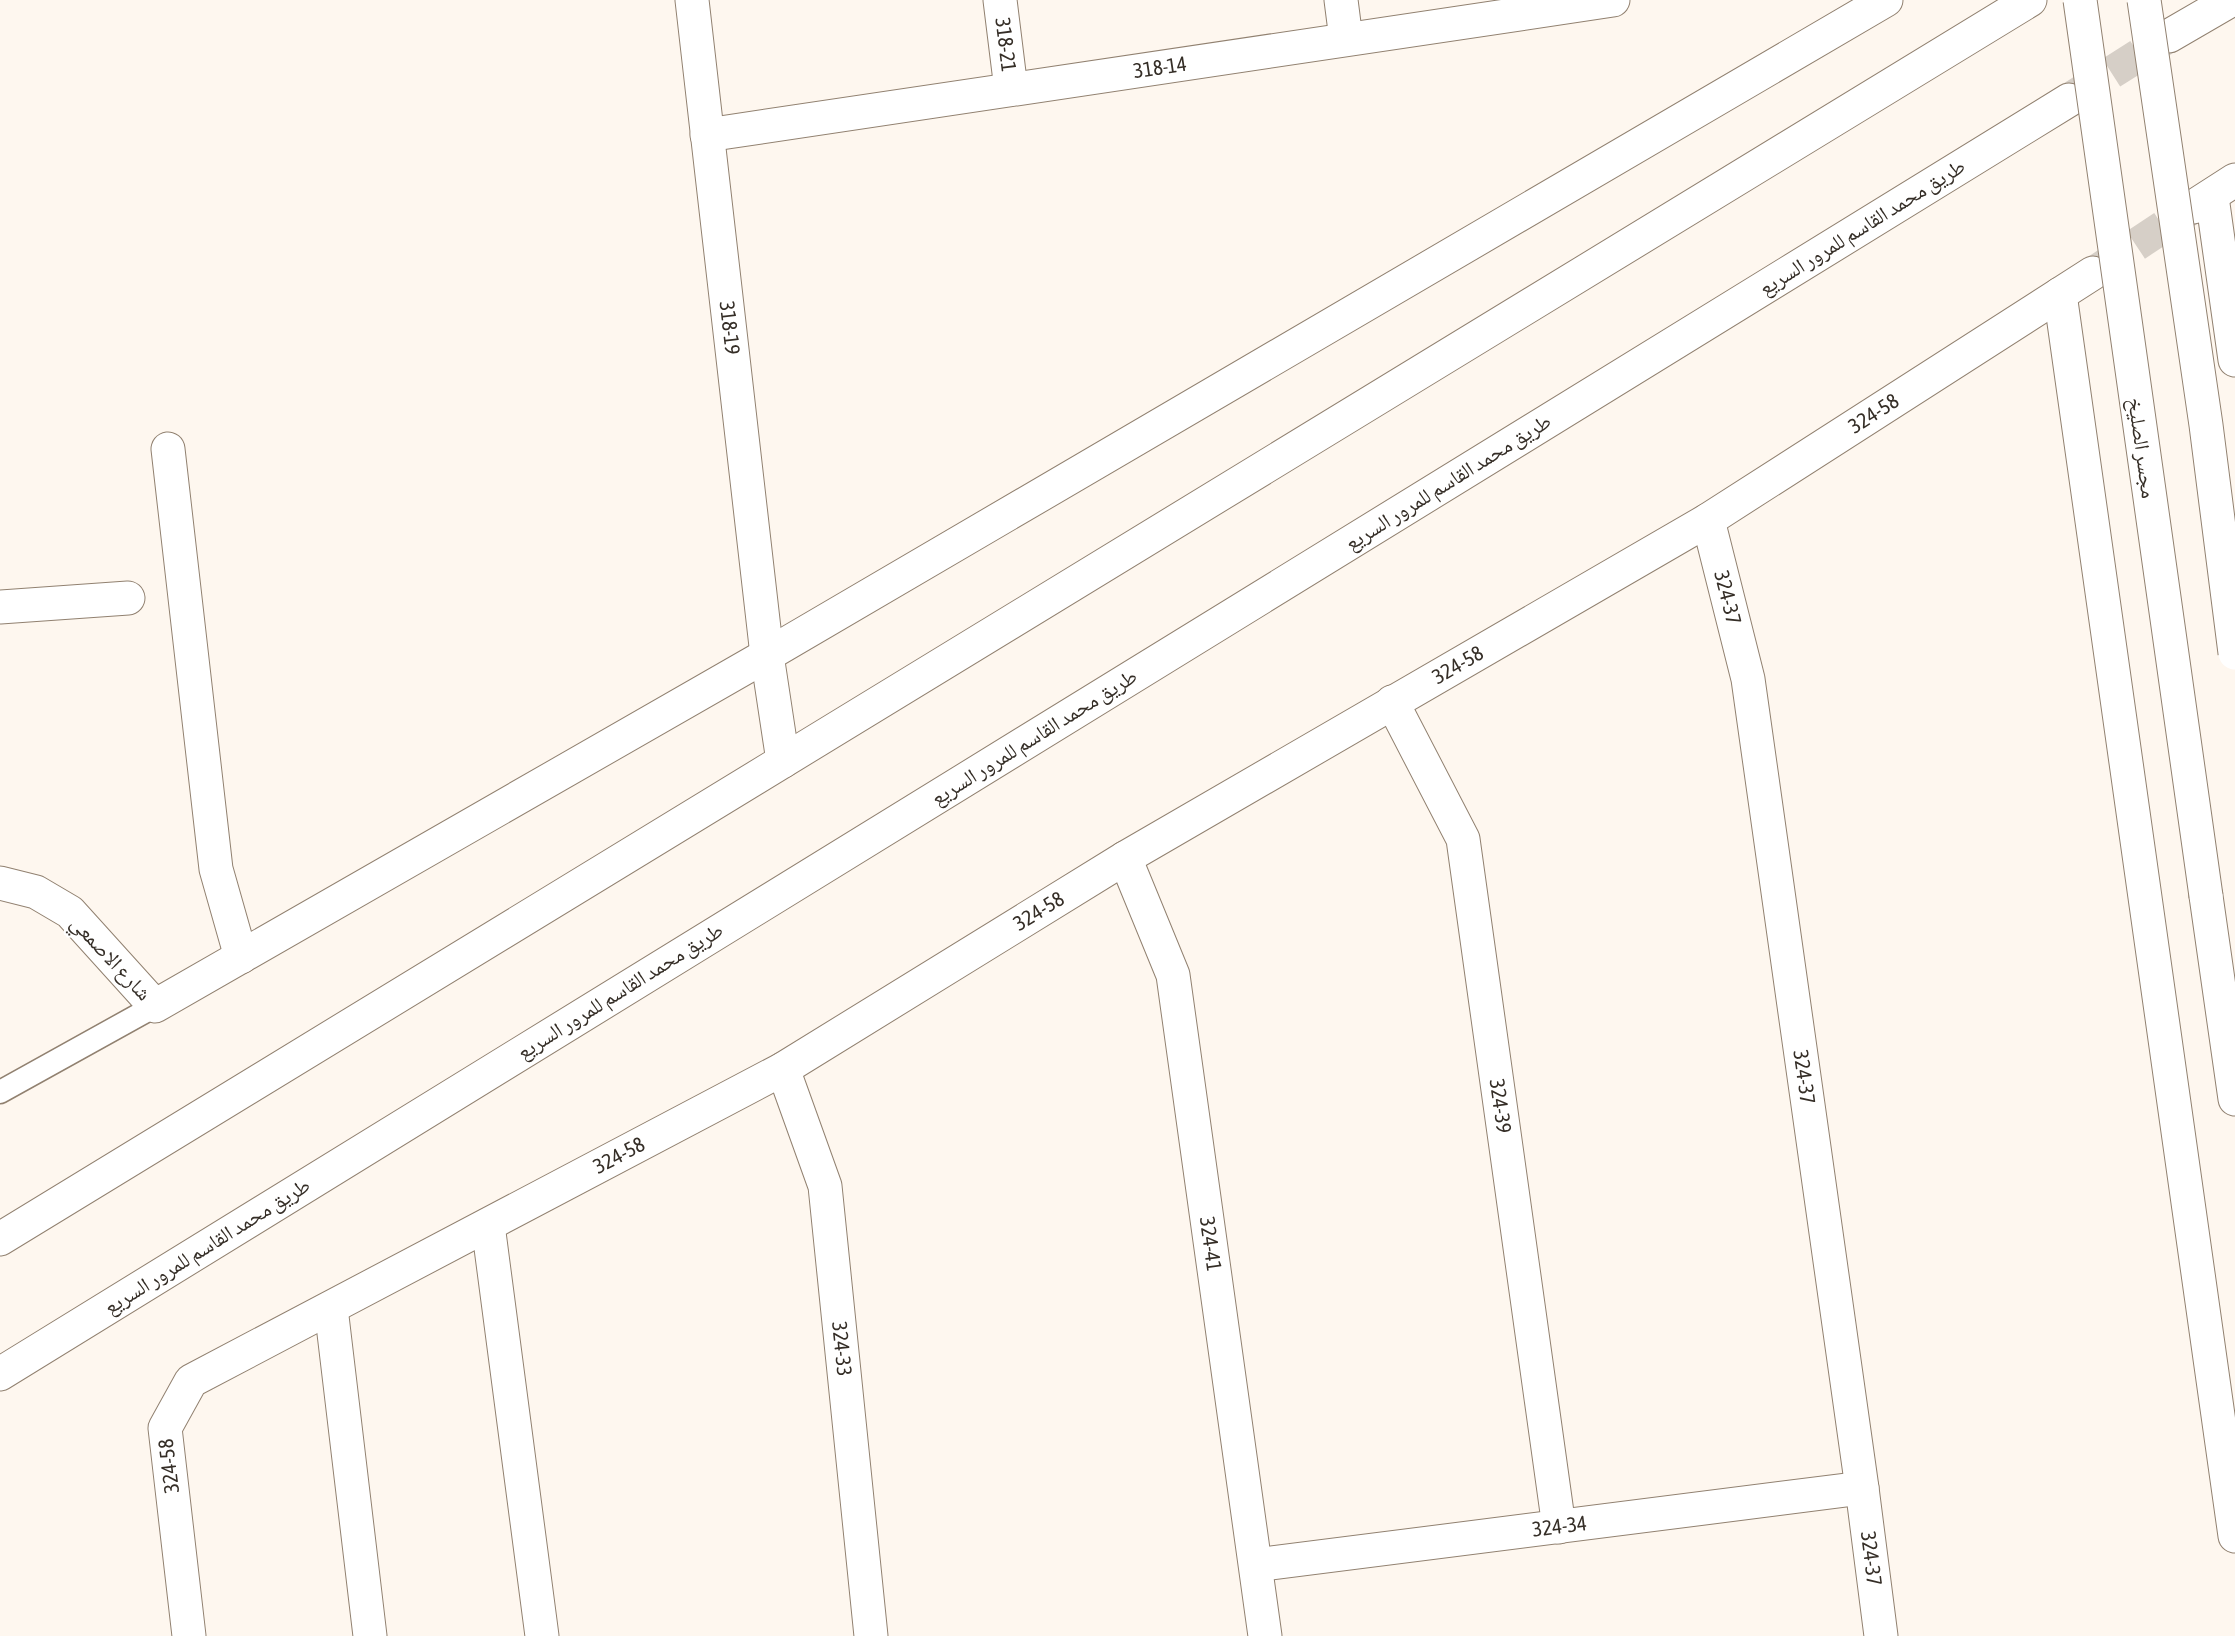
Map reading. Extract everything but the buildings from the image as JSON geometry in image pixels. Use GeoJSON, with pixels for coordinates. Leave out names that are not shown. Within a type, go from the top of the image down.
{"type":"FeatureCollection","features":[{"type":"Feature","properties":{"kind":"main road","name":"318-19"},"geometry":{"type":"LineString","coordinates":[[692,0],[767,655],[783,761]]}},
{"type":"Feature","properties":{"kind":"main road","name":"318-21"},"geometry":{"type":"LineString","coordinates":[[1000,0],[1011,89]]}},
{"type":"Feature","properties":{"kind":"main road"},"geometry":{"type":"LineString","coordinates":[[1341,0],[1346,39]]}},
{"type":"Feature","properties":{"kind":"main road","name":"318-14"},"geometry":{"type":"LineString","coordinates":[[707,135],[1613,0]]}},
{"type":"Feature","properties":{"kind":"main road"},"geometry":{"type":"LineString","coordinates":[[155,1006],[767,655],[1886,0]]}},
{"type":"Feature","properties":{"kind":"main road"},"geometry":{"type":"LineString","coordinates":[[0,1239],[2030,0]]}},
{"type":"Feature","properties":{"kind":"main road","name":"مجسر الصليخ"},"geometry":{"type":"LineString","coordinates":[[2080,0],[2235,1099]]}},
{"type":"Feature","properties":{"kind":"main road"},"geometry":{"type":"LineString","coordinates":[[2144,0],[2206,425],[2235,653]]}},
{"type":"Feature","properties":{"kind":"main road"},"geometry":{"type":"LineString","coordinates":[[2169,36],[2231,0]]}},
{"type":"Feature","properties":{"kind":"main road","name":"طريق محمد القاسم للمرور السريع"},"geometry":{"type":"LineString","coordinates":[[0,1374],[2069,99]]}},
{"type":"Feature","properties":{"kind":"main road"},"geometry":{"type":"LineString","coordinates":[[2213,195],[2235,360]]}},
{"type":"Feature","properties":{"kind":"main road","name":"324-58"},"geometry":{"type":"LineString","coordinates":[[189,1636],[165,1428],[191,1381],[783,1069],[1125,858],[1708,520],[2093,273]]}},
{"type":"Feature","properties":{"kind":"main road"},"geometry":{"type":"LineString","coordinates":[[2060,294],[2235,1536]]}},
{"type":"Feature","properties":{"kind":"main road"},"geometry":{"type":"LineString","coordinates":[[168,448],[216,869],[241,957]]}},
{"type":"Feature","properties":{"kind":"main road","name":"324-37"},"geometry":{"type":"LineString","coordinates":[[1708,520],[1748,679],[1881,1636]]}},
{"type":"Feature","properties":{"kind":"main road"},"geometry":{"type":"LineString","coordinates":[[0,607],[128,598]]}},
{"type":"Feature","properties":{"kind":"main road","name":"324-39"},"geometry":{"type":"LineString","coordinates":[[1392,702],[1463,839],[1559,1527]]}},
{"type":"Feature","properties":{"kind":"main road","name":"324-41"},"geometry":{"type":"LineString","coordinates":[[1125,858],[1173,975],[1265,1636]]}},
{"type":"Feature","properties":{"kind":"main road","name":"شارع الاصمعي"},"geometry":{"type":"LineString","coordinates":[[0,883],[36,892],[70,912],[155,1006]]}},
{"type":"Feature","properties":{"kind":"main road","name":"324-33"},"geometry":{"type":"LineString","coordinates":[[783,1069],[825,1186],[871,1636]]}},
{"type":"Feature","properties":{"kind":"main road"},"geometry":{"type":"LineString","coordinates":[[488,1225],[542,1636]]}},
{"type":"Feature","properties":{"kind":"main road"},"geometry":{"type":"LineString","coordinates":[[331,1308],[370,1636]]}},
{"type":"Feature","properties":{"kind":"main road","name":"324-34"},"geometry":{"type":"LineString","coordinates":[[1256,1565],[1862,1488]]}},
{"type":"Feature","properties":{"kind":"lane"},"geometry":{"type":"LineString","coordinates":[[0,1092],[155,1006]]}},
{"type":"Feature","properties":{"kind":"tunnel"},"geometry":{"type":"LineString","coordinates":[[2070,99],[2169,36]]}},
{"type":"Feature","properties":{"kind":"tunnel"},"geometry":{"type":"LineString","coordinates":[[2095,272],[2193,207]]}}]}
